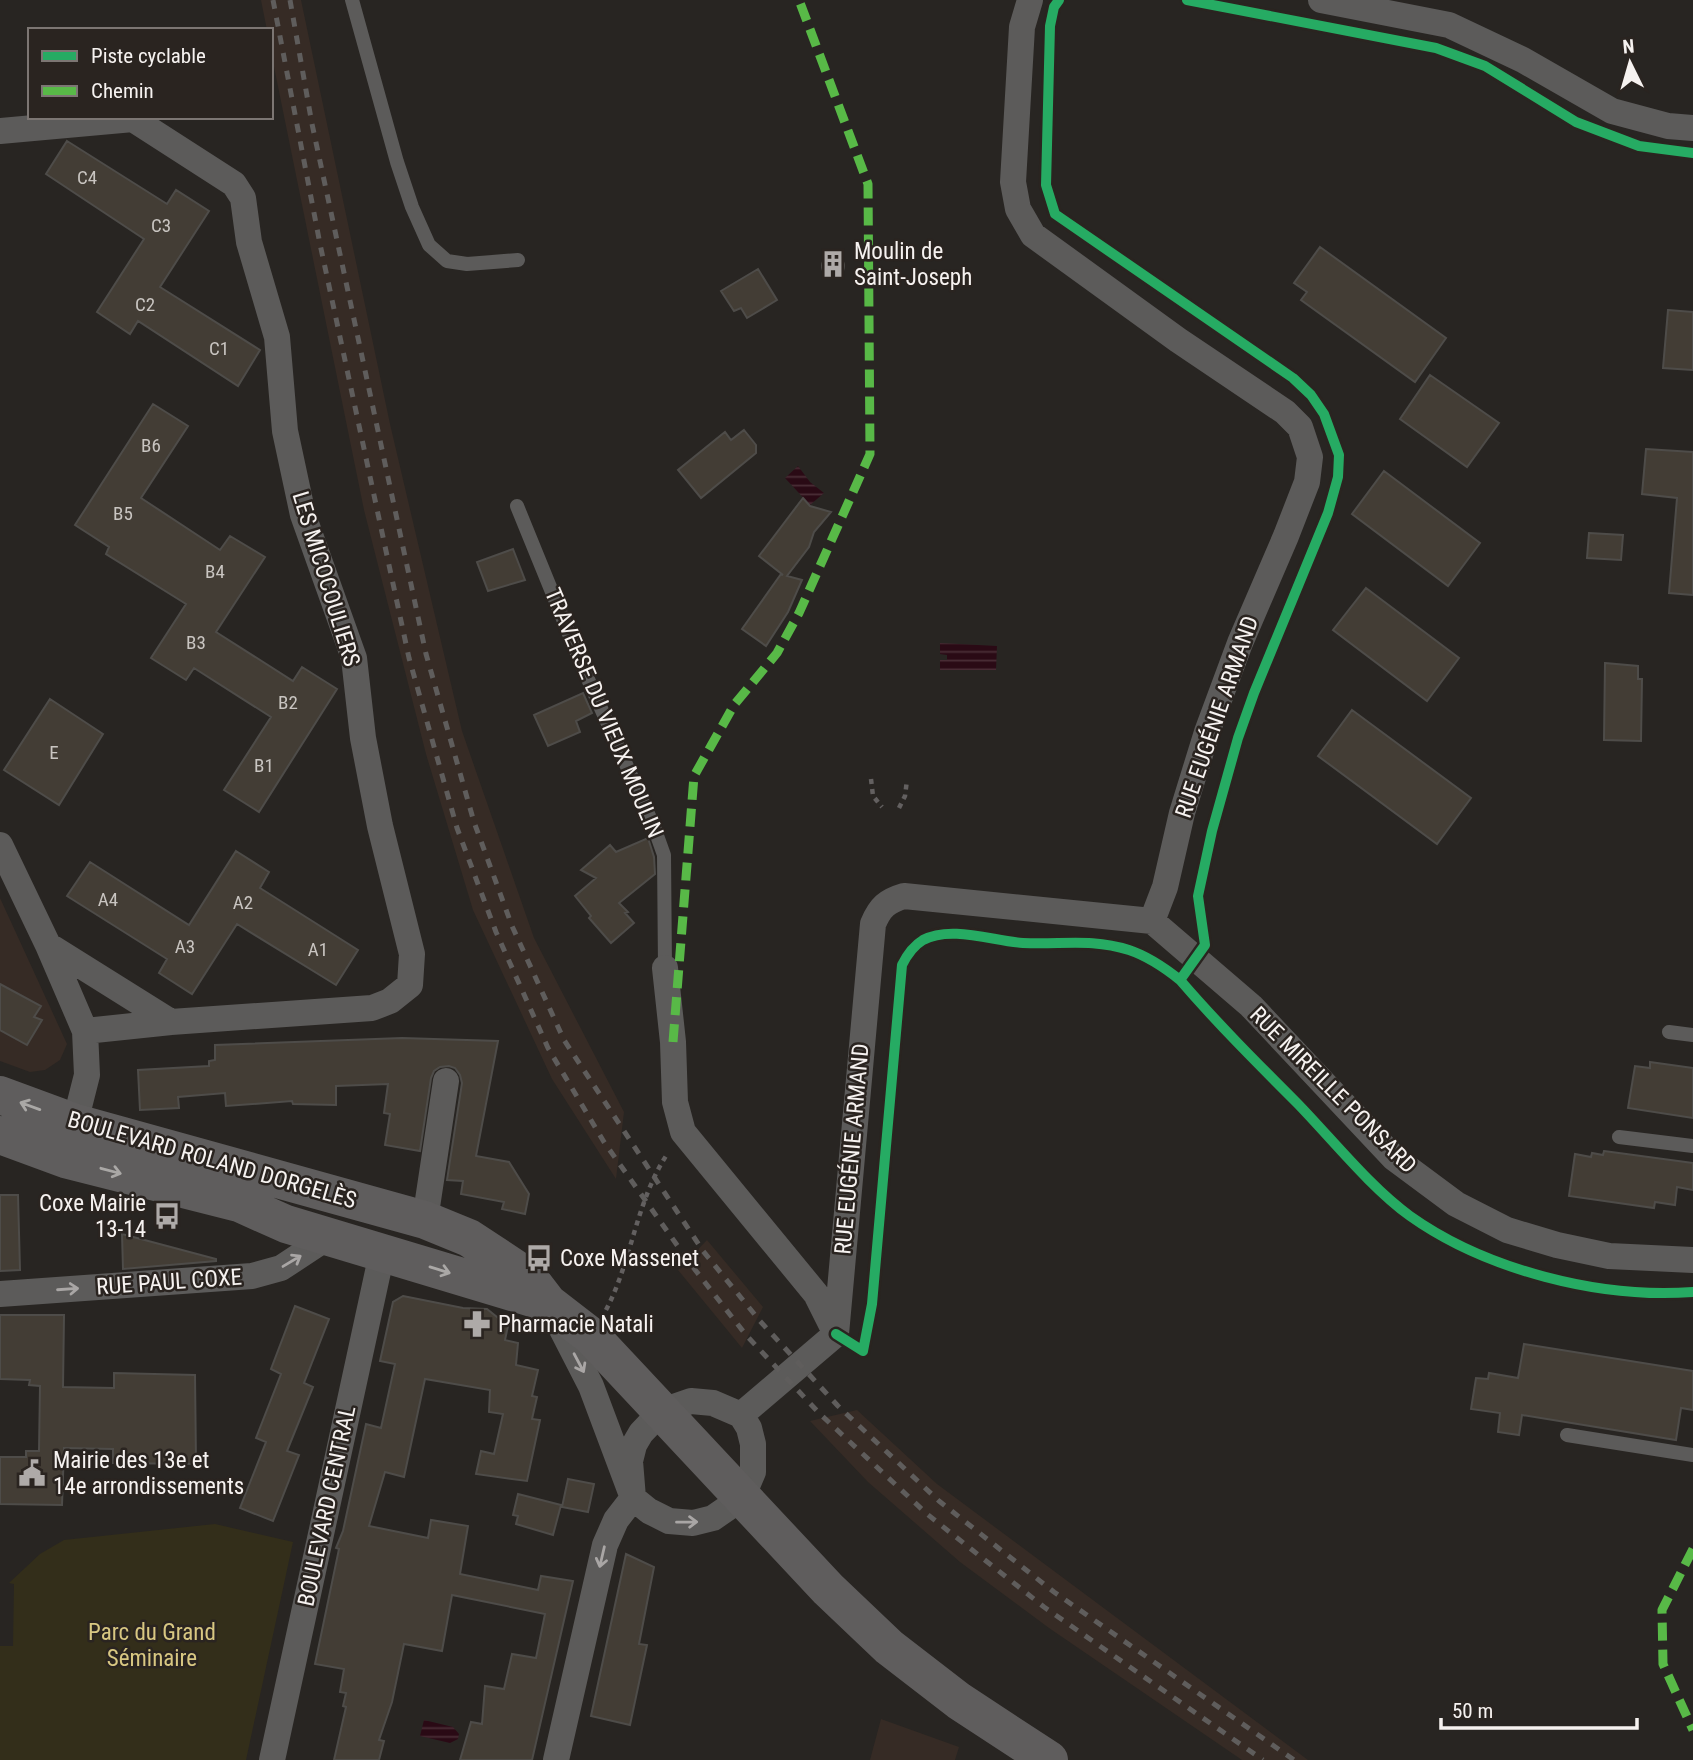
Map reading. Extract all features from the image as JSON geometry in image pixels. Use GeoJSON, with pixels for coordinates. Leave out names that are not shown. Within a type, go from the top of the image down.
{"type":"FeatureCollection","features":[{"type":"Feature","properties":{"kind":"main road","name":"BOULEVARD ROLAND DORGELÈS"},"geometry":{"type":"LineString","coordinates":[[0,1096],[76,1123],[425,1220],[469,1238],[528,1277],[548,1303]]}},
{"type":"Feature","properties":{"kind":"main road","name":"BOULEVARD ROLAND DORGELÈS"},"geometry":{"type":"LineString","coordinates":[[0,1135],[65,1159],[239,1203],[286,1224],[548,1303]]}},
{"type":"Feature","properties":{"kind":"main road"},"geometry":{"type":"LineString","coordinates":[[548,1303],[592,1337],[828,1589],[889,1647],[959,1701],[1049,1760]]}},
{"type":"Feature","properties":{"kind":"street","name":"RUE EUGÉNIE ARMAND"},"geometry":{"type":"LineString","coordinates":[[836,1334],[873,924],[878,911],[889,900],[904,896],[1152,921],[1165,887],[1182,813],[1207,732],[1240,643],[1307,482],[1310,457],[1300,427],[1285,412],[1178,340],[1033,235],[1018,209],[1013,182],[1022,27],[1030,0]]}},
{"type":"Feature","properties":{"kind":"street"},"geometry":{"type":"LineString","coordinates":[[1321,0],[1449,25],[1523,60],[1612,111],[1668,126],[1693,128]]}},
{"type":"Feature","properties":{"kind":"street","name":"LES MICOCOULIERS"},"geometry":{"type":"LineString","coordinates":[[0,131],[133,119],[234,184],[243,198],[250,242],[277,337],[285,431],[303,515],[355,658],[363,738],[377,813],[412,954],[410,985],[390,1001],[372,1008],[171,1022],[85,1031]]}},
{"type":"Feature","properties":{"kind":"street"},"geometry":{"type":"LineString","coordinates":[[0,845],[85,1031],[87,1075],[65,1159]]}},
{"type":"Feature","properties":{"kind":"street","name":"RUE MIREILLE PONSARD"},"geometry":{"type":"LineString","coordinates":[[1152,921],[1251,1006],[1394,1157],[1456,1204],[1507,1230],[1557,1245],[1609,1256],[1693,1261]]}},
{"type":"Feature","properties":{"kind":"street"},"geometry":{"type":"LineString","coordinates":[[48,945],[171,1022]]}},
{"type":"Feature","properties":{"kind":"street","name":"TRAVERSE DU VIEUX MOULIN"},"geometry":{"type":"LineString","coordinates":[[665,968],[673,1042],[675,1102],[683,1132],[816,1294],[836,1334]]}},
{"type":"Feature","properties":{"kind":"street"},"geometry":{"type":"LineString","coordinates":[[425,1220],[446,1081]]}},
{"type":"Feature","properties":{"kind":"street","name":"RUE PAUL COXE"},"geometry":{"type":"LineString","coordinates":[[0,1294],[252,1276],[281,1268],[328,1237]]}},
{"type":"Feature","properties":{"kind":"street","name":"BOULEVARD CENTRAL"},"geometry":{"type":"LineString","coordinates":[[272,1760],[382,1253]]}},
{"type":"Feature","properties":{"kind":"street"},"geometry":{"type":"LineString","coordinates":[[548,1303],[592,1386],[633,1497],[649,1511],[669,1521],[693,1523],[713,1518],[742,1498],[753,1472],[753,1444],[749,1428],[741,1415],[726,1407],[699,1401],[662,1411],[641,1433],[634,1445],[630,1461],[633,1497],[616,1520],[605,1545],[556,1760]]}},
{"type":"Feature","properties":{"kind":"street"},"geometry":{"type":"LineString","coordinates":[[741,1415],[836,1334]]}},
{"type":"Feature","properties":{"kind":"lane"},"geometry":{"type":"LineString","coordinates":[[352,0],[397,162],[412,207],[429,245],[447,261],[467,264],[518,260]]}},
{"type":"Feature","properties":{"kind":"lane","name":"TRAVERSE DU VIEUX MOULIN"},"geometry":{"type":"LineString","coordinates":[[517,506],[664,855],[665,968]]}},
{"type":"Feature","properties":{"kind":"lane"},"geometry":{"type":"LineString","coordinates":[[1669,1032],[1693,1035]]}},
{"type":"Feature","properties":{"kind":"lane"},"geometry":{"type":"LineString","coordinates":[[1619,1137],[1693,1146]]}},
{"type":"Feature","properties":{"kind":"lane"},"geometry":{"type":"LineString","coordinates":[[1567,1435],[1693,1455]]}},
{"type":"Feature","properties":{"kind":"path"},"geometry":{"type":"LineString","coordinates":[[871,779],[873,796],[882,807]]}},
{"type":"Feature","properties":{"kind":"path"},"geometry":{"type":"LineString","coordinates":[[899,808],[907,789],[907,780]]}},
{"type":"Feature","properties":{"kind":"path"},"geometry":{"type":"LineString","coordinates":[[592,1337],[617,1289],[637,1225],[660,1166],[683,1132]]}},
{"type":"Feature","properties":{"kind":"shaded area"},"geometry":{"type":"Polygon","coordinates":[[[261,0],[301,0],[390,424],[462,731],[534,938],[624,1112],[616,1179],[552,1079],[473,910],[426,754],[364,510],[273,62],[273,28],[267,28],[261,0]]]}},
{"type":"Feature","properties":{"kind":"shaded area"},"geometry":{"type":"Polygon","coordinates":[[[798,466],[810,482],[824,493],[810,505],[785,478],[798,466]]]}},
{"type":"Feature","properties":{"kind":"shaded area"},"geometry":{"type":"Polygon","coordinates":[[[940,643],[997,646],[996,670],[940,670],[940,660],[947,660],[947,655],[940,654],[940,643]]]}},
{"type":"Feature","properties":{"kind":"shaded area"},"geometry":{"type":"Polygon","coordinates":[[[0,898],[67,1044],[60,1060],[45,1070],[30,1072],[0,1061],[0,898]]]}},
{"type":"Feature","properties":{"kind":"shaded area"},"geometry":{"type":"Polygon","coordinates":[[[707,1240],[763,1307],[742,1348],[678,1270],[707,1240]]]}},
{"type":"Feature","properties":{"kind":"shaded area"},"geometry":{"type":"Polygon","coordinates":[[[857,1410],[937,1484],[1308,1760],[1242,1760],[1049,1628],[960,1562],[868,1482],[810,1421],[857,1410]]]}},
{"type":"Feature","properties":{"kind":"shaded area"},"geometry":{"type":"Polygon","coordinates":[[[881,1719],[959,1747],[955,1760],[870,1760],[881,1719]]]}},
{"type":"Feature","properties":{"kind":"shaded area"},"geometry":{"type":"Polygon","coordinates":[[[424,1720],[453,1727],[459,1734],[458,1739],[450,1743],[420,1736],[424,1720]]]}},
{"type":"Feature","properties":{"kind":"green space","name":"Parc du Grand Séminaire"},"geometry":{"type":"Polygon","coordinates":[[[215,1524],[293,1542],[246,1760],[0,1760],[0,1646],[13,1646],[14,1584],[9,1583],[40,1554],[64,1540],[215,1524]]]}},
{"type":"Feature","properties":{"kind":"building"},"geometry":{"type":"Polygon","coordinates":[[[67,141],[167,204],[176,190],[209,211],[160,287],[260,350],[238,386],[138,321],[130,334],[97,312],[144,239],[46,174],[67,141]]]}},
{"type":"Feature","properties":{"kind":"building"},"geometry":{"type":"Polygon","coordinates":[[[1320,247],[1446,338],[1415,382],[1301,300],[1307,292],[1294,283],[1320,247]]]}},
{"type":"Feature","properties":{"kind":"building","name":"Moulin de Saint-Joseph"},"geometry":{"type":"Polygon","coordinates":[[[833,255],[841,258],[844,266],[841,274],[833,277],[825,274],[822,266],[825,258],[833,255]]]}},
{"type":"Feature","properties":{"kind":"building"},"geometry":{"type":"Polygon","coordinates":[[[758,269],[777,300],[747,318],[741,308],[734,311],[721,291],[758,269]]]}},
{"type":"Feature","properties":{"kind":"building"},"geometry":{"type":"Polygon","coordinates":[[[1668,310],[1693,312],[1693,370],[1663,368],[1668,310]]]}},
{"type":"Feature","properties":{"kind":"building"},"geometry":{"type":"Polygon","coordinates":[[[1430,375],[1499,423],[1467,467],[1400,419],[1430,375]]]}},
{"type":"Feature","properties":{"kind":"building"},"geometry":{"type":"Polygon","coordinates":[[[153,404],[188,426],[141,498],[220,550],[230,536],[265,557],[216,632],[293,681],[302,667],[337,689],[259,812],[224,790],[271,717],[194,668],[186,680],[151,658],[186,604],[106,554],[109,547],[75,525],[153,404]]]}},
{"type":"Feature","properties":{"kind":"building"},"geometry":{"type":"Polygon","coordinates":[[[744,430],[756,445],[756,453],[701,498],[678,470],[725,432],[731,440],[744,430]]]}},
{"type":"Feature","properties":{"kind":"building"},"geometry":{"type":"Polygon","coordinates":[[[1646,449],[1693,452],[1693,595],[1669,593],[1677,498],[1642,494],[1646,449]]]}},
{"type":"Feature","properties":{"kind":"building"},"geometry":{"type":"Polygon","coordinates":[[[1384,471],[1480,543],[1448,586],[1352,514],[1384,471]]]}},
{"type":"Feature","properties":{"kind":"building"},"geometry":{"type":"Polygon","coordinates":[[[803,498],[810,506],[831,512],[814,532],[809,547],[787,576],[802,580],[788,612],[766,646],[742,629],[781,574],[783,575],[759,556],[803,498]]]}},
{"type":"Feature","properties":{"kind":"building"},"geometry":{"type":"Polygon","coordinates":[[[1589,533],[1623,535],[1621,560],[1587,558],[1589,533]]]}},
{"type":"Feature","properties":{"kind":"building"},"geometry":{"type":"Polygon","coordinates":[[[513,549],[525,580],[488,591],[477,562],[513,549]]]}},
{"type":"Feature","properties":{"kind":"building"},"geometry":{"type":"Polygon","coordinates":[[[1366,588],[1459,658],[1427,701],[1333,630],[1366,588]]]}},
{"type":"Feature","properties":{"kind":"building"},"geometry":{"type":"Polygon","coordinates":[[[1605,663],[1638,666],[1638,679],[1642,679],[1641,741],[1604,740],[1605,663]]]}},
{"type":"Feature","properties":{"kind":"building"},"geometry":{"type":"Polygon","coordinates":[[[583,693],[592,713],[576,721],[580,732],[548,746],[534,715],[583,693]]]}},
{"type":"Feature","properties":{"kind":"building"},"geometry":{"type":"Polygon","coordinates":[[[50,699],[103,734],[59,805],[4,770],[50,699]]]}},
{"type":"Feature","properties":{"kind":"building"},"geometry":{"type":"Polygon","coordinates":[[[1352,710],[1471,798],[1437,844],[1318,756],[1352,710]]]}},
{"type":"Feature","properties":{"kind":"building"},"geometry":{"type":"Polygon","coordinates":[[[648,838],[654,857],[655,874],[619,903],[634,923],[611,943],[589,918],[591,916],[575,896],[596,878],[581,870],[610,845],[616,852],[648,838]]]}},
{"type":"Feature","properties":{"kind":"building"},"geometry":{"type":"Polygon","coordinates":[[[236,851],[269,872],[260,888],[358,950],[336,985],[237,924],[192,994],[159,973],[167,959],[67,896],[90,862],[189,925],[236,851]]]}},
{"type":"Feature","properties":{"kind":"building"},"geometry":{"type":"Polygon","coordinates":[[[0,984],[41,1006],[34,1017],[42,1020],[27,1045],[0,1030],[0,984]]]}},
{"type":"Feature","properties":{"kind":"building"},"geometry":{"type":"Polygon","coordinates":[[[402,1038],[498,1041],[476,1156],[509,1162],[529,1194],[525,1214],[502,1209],[504,1202],[461,1194],[463,1181],[447,1180],[462,1083],[455,1068],[449,1066],[434,1071],[431,1078],[420,1151],[385,1145],[390,1114],[384,1113],[388,1084],[336,1086],[336,1105],[293,1104],[292,1101],[226,1106],[225,1093],[178,1097],[179,1108],[140,1110],[138,1070],[209,1066],[209,1061],[215,1060],[215,1045],[402,1038]]]}},
{"type":"Feature","properties":{"kind":"building"},"geometry":{"type":"Polygon","coordinates":[[[1650,1062],[1693,1068],[1693,1118],[1628,1108],[1635,1066],[1650,1068],[1650,1062]]]}},
{"type":"Feature","properties":{"kind":"building"},"geometry":{"type":"Polygon","coordinates":[[[1604,1151],[1693,1163],[1693,1190],[1677,1187],[1675,1205],[1655,1202],[1654,1208],[1569,1196],[1575,1154],[1591,1157],[1592,1153],[1603,1155],[1604,1151]]]}},
{"type":"Feature","properties":{"kind":"building"},"geometry":{"type":"Polygon","coordinates":[[[0,1195],[18,1195],[20,1270],[0,1271],[0,1195]]]}},
{"type":"Feature","properties":{"kind":"building"},"geometry":{"type":"Polygon","coordinates":[[[122,1234],[216,1259],[216,1261],[123,1269],[122,1234]]]}},
{"type":"Feature","properties":{"kind":"building"},"geometry":{"type":"Polygon","coordinates":[[[403,1296],[463,1308],[487,1309],[508,1326],[505,1340],[518,1343],[516,1365],[538,1370],[532,1396],[537,1397],[532,1419],[540,1420],[527,1481],[476,1474],[481,1451],[494,1454],[503,1414],[489,1412],[490,1390],[425,1379],[404,1477],[385,1472],[369,1526],[428,1538],[431,1520],[468,1526],[460,1574],[538,1590],[541,1576],[573,1581],[532,1760],[460,1760],[471,1722],[482,1724],[485,1686],[504,1689],[512,1654],[536,1658],[545,1614],[452,1595],[442,1651],[404,1644],[392,1702],[379,1740],[384,1741],[379,1760],[334,1760],[346,1707],[343,1706],[346,1693],[340,1692],[344,1669],[315,1664],[339,1549],[336,1548],[343,1531],[366,1424],[381,1428],[395,1364],[380,1361],[393,1302],[403,1296]]]}},
{"type":"Feature","properties":{"kind":"building"},"geometry":{"type":"Polygon","coordinates":[[[295,1306],[329,1319],[304,1383],[313,1387],[287,1451],[299,1455],[273,1521],[240,1508],[266,1442],[256,1438],[281,1374],[271,1369],[295,1306]]]}},
{"type":"Feature","properties":{"kind":"building"},"geometry":{"type":"Polygon","coordinates":[[[0,1315],[64,1315],[63,1387],[114,1388],[114,1373],[195,1375],[196,1464],[113,1463],[113,1449],[64,1448],[62,1505],[0,1504],[0,1457],[26,1457],[26,1451],[39,1451],[40,1386],[29,1385],[30,1380],[0,1379],[0,1315]]]}},
{"type":"Feature","properties":{"kind":"building"},"geometry":{"type":"Polygon","coordinates":[[[1524,1344],[1693,1371],[1693,1410],[1681,1408],[1676,1440],[1522,1415],[1519,1435],[1498,1432],[1500,1413],[1471,1409],[1476,1378],[1488,1379],[1489,1373],[1518,1378],[1524,1344]]]}},
{"type":"Feature","properties":{"kind":"building"},"geometry":{"type":"Polygon","coordinates":[[[568,1479],[594,1484],[588,1512],[562,1507],[568,1479]]]}},
{"type":"Feature","properties":{"kind":"building"},"geometry":{"type":"Polygon","coordinates":[[[518,1494],[561,1505],[553,1535],[516,1524],[518,1516],[513,1515],[518,1494]]]}},
{"type":"Feature","properties":{"kind":"building"},"geometry":{"type":"Polygon","coordinates":[[[626,1554],[654,1567],[639,1644],[647,1645],[630,1725],[591,1716],[626,1554]]]}},
{"type":"Feature","properties":{"kind":"railway"},"geometry":{"type":"LineString","coordinates":[[273,0],[320,244],[409,658],[457,828],[496,932],[548,1048],[604,1142],[689,1262],[746,1335],[819,1413],[927,1514],[1044,1607],[1263,1760]]}},
{"type":"Feature","properties":{"kind":"railway"},"geometry":{"type":"LineString","coordinates":[[290,0],[312,124],[426,654],[474,822],[512,926],[564,1040],[703,1251],[760,1321],[838,1406],[939,1501],[1054,1592],[1294,1760]]}},
{"type":"Feature","properties":{"kind":"marked path"},"geometry":{"type":"LineString","coordinates":[[673,1042],[694,776],[734,705],[777,653],[799,613],[870,454],[868,184],[799,0]]}},
{"type":"Feature","properties":{"kind":"marked path"},"geometry":{"type":"LineString","coordinates":[[1693,1549],[1662,1610],[1663,1664],[1693,1730]]}},
{"type":"Feature","properties":{"kind":"cycle path"},"geometry":{"type":"LineString","coordinates":[[1059,0],[1054,7],[1050,26],[1046,185],[1055,214],[1293,378],[1311,395],[1324,414],[1339,455],[1338,477],[1328,513],[1238,738],[1212,831],[1198,896],[1205,945],[1180,980]]}},
{"type":"Feature","properties":{"kind":"cycle path"},"geometry":{"type":"LineString","coordinates":[[1187,0],[1436,48],[1485,66],[1576,122],[1639,146],[1693,153]]}},
{"type":"Feature","properties":{"kind":"cycle path"},"geometry":{"type":"LineString","coordinates":[[836,1334],[863,1351],[872,1304],[902,965],[919,942],[946,934],[1023,943],[1102,944],[1142,956],[1180,980],[1380,1191],[1410,1216],[1440,1235],[1473,1252],[1545,1277],[1620,1291],[1693,1292]]}},
{"type":"Feature","properties":{"kind":"place","name":"Moulin de Saint-Joseph"},"geometry":{"type":"Point","coordinates":[833,264]}},
{"type":"Feature","properties":{"kind":"place","name":"Coxe Mairie 13-14"},"geometry":{"type":"Point","coordinates":[167,1216]}},
{"type":"Feature","properties":{"kind":"place","name":"Coxe Massenet"},"geometry":{"type":"Point","coordinates":[539,1258]}},
{"type":"Feature","properties":{"kind":"place","name":"Pharmacie Natali"},"geometry":{"type":"Point","coordinates":[477,1324]}},
{"type":"Feature","properties":{"kind":"place","name":"Mairie des 13e et 14e arrondissements"},"geometry":{"type":"Point","coordinates":[32,1473]}}]}
